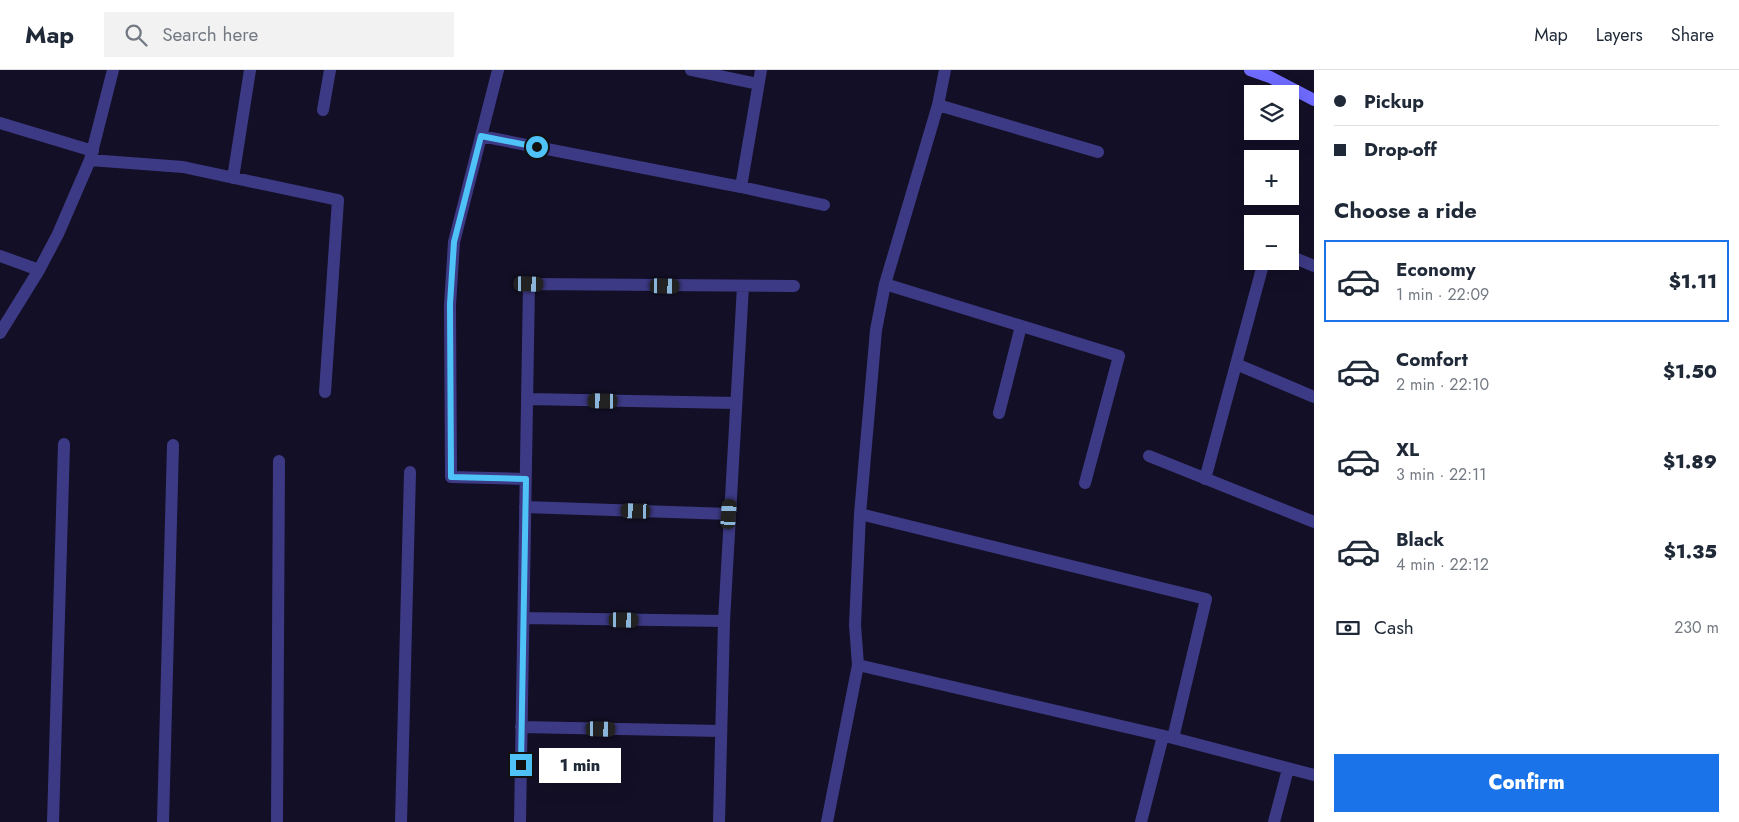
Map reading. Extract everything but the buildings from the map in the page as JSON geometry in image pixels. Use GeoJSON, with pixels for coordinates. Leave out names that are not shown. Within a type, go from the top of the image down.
{"type":"FeatureCollection","features":[{"type":"Feature","properties":{"kind":"street"},"geometry":{"type":"LineString","coordinates":[[0,333],[39,270],[58,234],[91,156],[113,70]]}},
{"type":"Feature","properties":{"kind":"street"},"geometry":{"type":"LineString","coordinates":[[233,178],[250,70]]}},
{"type":"Feature","properties":{"kind":"street"},"geometry":{"type":"LineString","coordinates":[[323,110],[330,70]]}},
{"type":"Feature","properties":{"kind":"street"},"geometry":{"type":"LineString","coordinates":[[498,70],[454,242],[450,304],[451,477],[526,479]]}},
{"type":"Feature","properties":{"kind":"street"},"geometry":{"type":"LineString","coordinates":[[691,70],[758,84]]}},
{"type":"Feature","properties":{"kind":"street"},"geometry":{"type":"LineString","coordinates":[[741,187],[761,70]]}},
{"type":"Feature","properties":{"kind":"street"},"geometry":{"type":"LineString","coordinates":[[829,821],[858,666],[855,625],[860,514],[876,330],[885,284],[938,105],[944,70]]}},
{"type":"Feature","properties":{"kind":"street"},"geometry":{"type":"LineString","coordinates":[[1250,70],[1272,74],[1314,100]]}},
{"type":"Feature","properties":{"kind":"street"},"geometry":{"type":"LineString","coordinates":[[938,105],[1098,152]]}},
{"type":"Feature","properties":{"kind":"street"},"geometry":{"type":"LineString","coordinates":[[0,122],[91,156],[183,167],[338,200],[325,392]]}},
{"type":"Feature","properties":{"kind":"street"},"geometry":{"type":"LineString","coordinates":[[481,136],[824,205]]}},
{"type":"Feature","properties":{"kind":"street"},"geometry":{"type":"LineString","coordinates":[[0,256],[39,270]]}},
{"type":"Feature","properties":{"kind":"street"},"geometry":{"type":"LineString","coordinates":[[1299,260],[1314,266]]}},
{"type":"Feature","properties":{"kind":"street"},"geometry":{"type":"LineString","coordinates":[[1205,478],[1262,270]]}},
{"type":"Feature","properties":{"kind":"street"},"geometry":{"type":"LineString","coordinates":[[520,822],[529,284],[794,286]]}},
{"type":"Feature","properties":{"kind":"street"},"geometry":{"type":"LineString","coordinates":[[885,284],[1119,356],[1085,483]]}},
{"type":"Feature","properties":{"kind":"street"},"geometry":{"type":"LineString","coordinates":[[720,822],[720,731],[724,621],[743,286]]}},
{"type":"Feature","properties":{"kind":"street"},"geometry":{"type":"LineString","coordinates":[[999,413],[1021,326]]}},
{"type":"Feature","properties":{"kind":"street"},"geometry":{"type":"LineString","coordinates":[[1236,364],[1314,397]]}},
{"type":"Feature","properties":{"kind":"street"},"geometry":{"type":"LineString","coordinates":[[527,399],[736,404]]}},
{"type":"Feature","properties":{"kind":"street"},"geometry":{"type":"LineString","coordinates":[[53,822],[64,444]]}},
{"type":"Feature","properties":{"kind":"street"},"geometry":{"type":"LineString","coordinates":[[162,822],[173,445]]}},
{"type":"Feature","properties":{"kind":"street"},"geometry":{"type":"LineString","coordinates":[[1149,456],[1314,522]]}},
{"type":"Feature","properties":{"kind":"street"},"geometry":{"type":"LineString","coordinates":[[277,822],[279,461]]}},
{"type":"Feature","properties":{"kind":"street"},"geometry":{"type":"LineString","coordinates":[[402,822],[410,472]]}},
{"type":"Feature","properties":{"kind":"street"},"geometry":{"type":"LineString","coordinates":[[525,507],[729,514]]}},
{"type":"Feature","properties":{"kind":"street"},"geometry":{"type":"LineString","coordinates":[[860,514],[1206,599],[1168,737],[1141,822]]}},
{"type":"Feature","properties":{"kind":"street"},"geometry":{"type":"LineString","coordinates":[[524,618],[724,621]]}},
{"type":"Feature","properties":{"kind":"street"},"geometry":{"type":"LineString","coordinates":[[858,666],[1168,737],[1314,776]]}},
{"type":"Feature","properties":{"kind":"street"},"geometry":{"type":"LineString","coordinates":[[521,727],[720,731]]}},
{"type":"Feature","properties":{"kind":"street"},"geometry":{"type":"LineString","coordinates":[[1274,822],[1288,769]]}},
{"type":"Feature","properties":{"kind":"route"},"geometry":{"type":"LineString","coordinates":[[521,765],[526,479],[451,477],[450,304],[454,242],[481,136],[537,147]]}}]}
